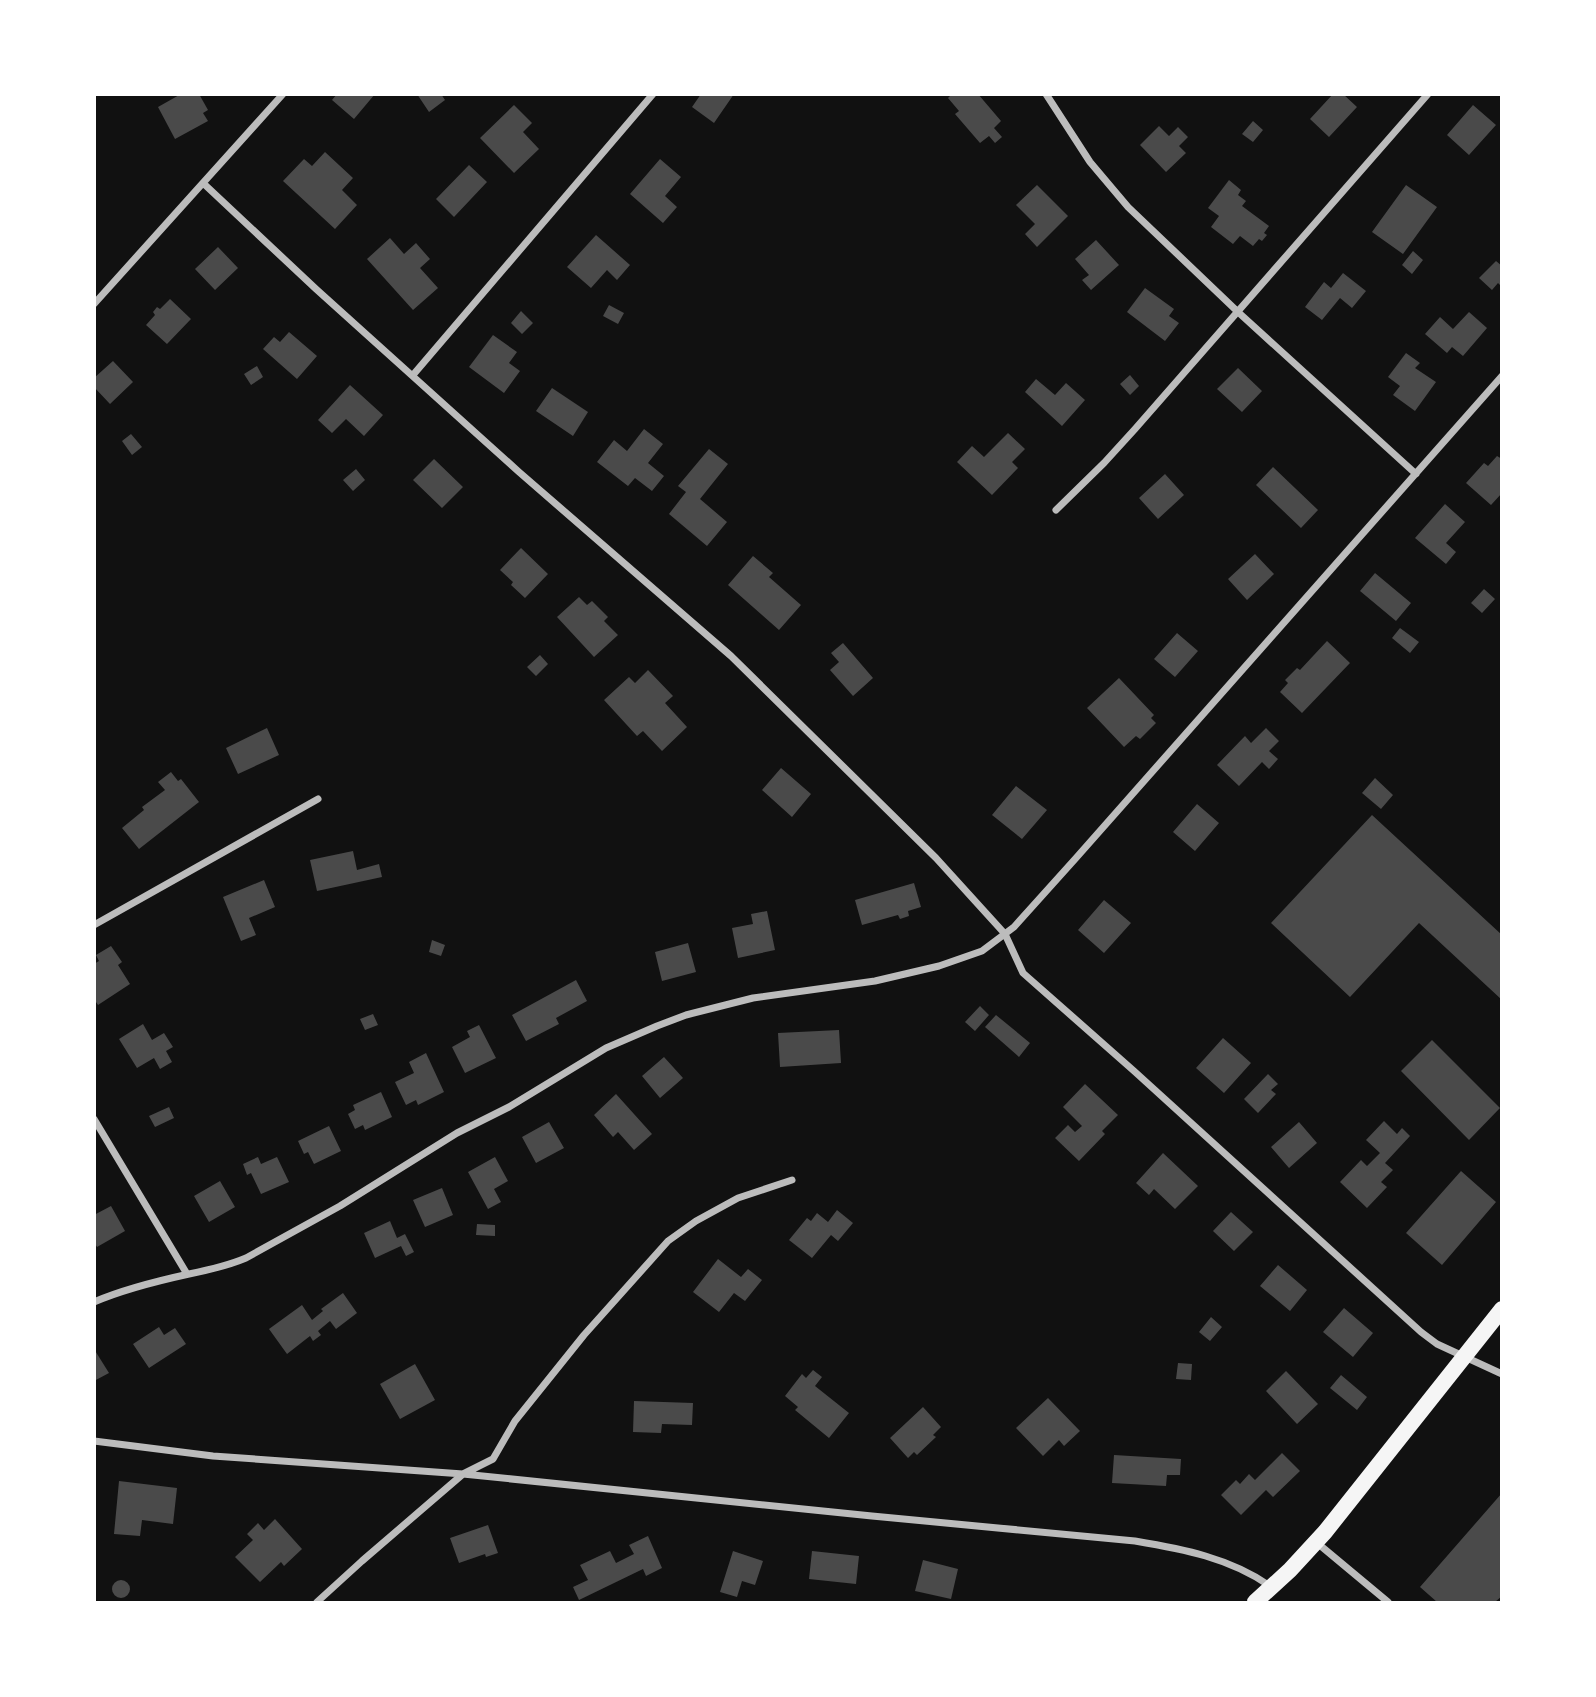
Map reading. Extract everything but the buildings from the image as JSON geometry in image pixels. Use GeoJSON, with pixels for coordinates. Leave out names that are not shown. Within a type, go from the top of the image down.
{"type":"FeatureCollection","features":[{"type":"Feature","properties":{"kind":"main road"},"geometry":{"type":"LineString","coordinates":[[1255,1602],[1316,1542],[1502,1309]]}},
{"type":"Feature","properties":{"kind":"street"},"geometry":{"type":"LineString","coordinates":[[94,304],[283,94]]}},
{"type":"Feature","properties":{"kind":"street"},"geometry":{"type":"LineString","coordinates":[[413,375],[653,94]]}},
{"type":"Feature","properties":{"kind":"street"},"geometry":{"type":"LineString","coordinates":[[1046,94],[1090,162],[1128,207],[1238,312],[1416,474]]}},
{"type":"Feature","properties":{"kind":"street"},"geometry":{"type":"LineString","coordinates":[[1056,510],[1119,446],[1428,94]]}},
{"type":"Feature","properties":{"kind":"street"},"geometry":{"type":"LineString","coordinates":[[203,183],[538,489],[731,656],[936,858],[1005,934],[1023,973],[1421,1332],[1437,1343],[1502,1374]]}},
{"type":"Feature","properties":{"kind":"street"},"geometry":{"type":"LineString","coordinates":[[94,1302],[132,1288],[230,1265],[246,1258],[340,1206],[457,1133],[509,1107],[606,1048],[657,1026],[686,1015],[753,998],[875,981],[939,966],[982,951],[1005,934],[1076,858],[1502,376]]}},
{"type":"Feature","properties":{"kind":"street"},"geometry":{"type":"LineString","coordinates":[[94,925],[318,799]]}},
{"type":"Feature","properties":{"kind":"street"},"geometry":{"type":"LineString","coordinates":[[94,1119],[187,1274]]}},
{"type":"Feature","properties":{"kind":"street"},"geometry":{"type":"LineString","coordinates":[[317,1602],[463,1474],[493,1459],[516,1420],[567,1356],[668,1241],[696,1221],[738,1198],[792,1180]]}},
{"type":"Feature","properties":{"kind":"street"},"geometry":{"type":"LineString","coordinates":[[94,1441],[213,1456],[463,1474],[1135,1541],[1207,1555],[1237,1567],[1272,1587]]}},
{"type":"Feature","properties":{"kind":"street"},"geometry":{"type":"LineString","coordinates":[[1316,1542],[1388,1602]]}}]}
